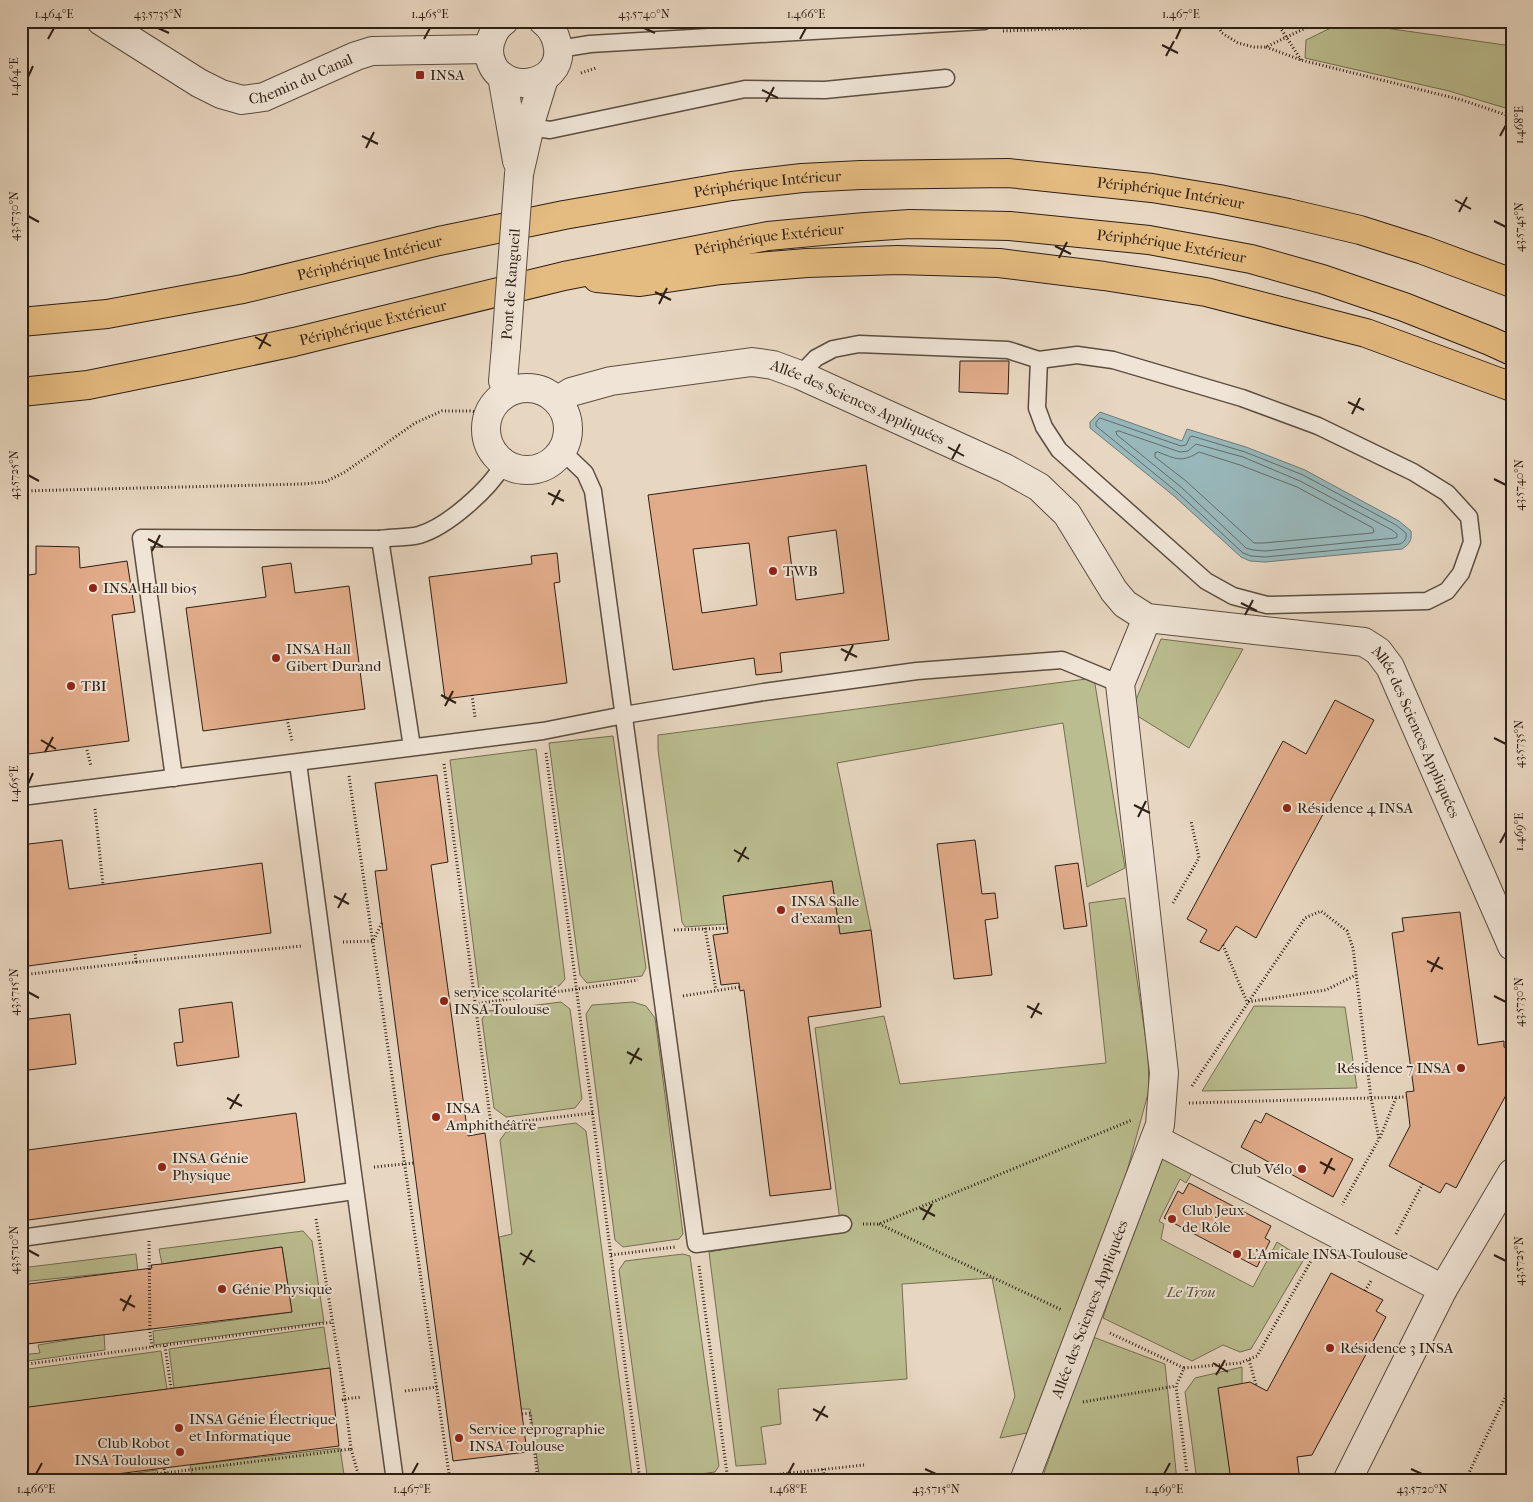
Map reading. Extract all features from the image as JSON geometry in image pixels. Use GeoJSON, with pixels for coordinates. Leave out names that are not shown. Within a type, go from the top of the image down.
{"type":"FeatureCollection","features":[{"type":"Feature","properties":{"kind":"highway","name":"Périphérique Intérieur"},"geometry":{"type":"LineString","coordinates":[[21,322],[107,314],[234,290],[439,241],[564,216],[732,186],[802,178],[870,174],[1008,174],[1152,188],[1219,199],[1360,230],[1423,250],[1512,283]]}},
{"type":"Feature","properties":{"kind":"highway","name":"Périphérique Extérieur"},"geometry":{"type":"LineString","coordinates":[[21,392],[88,385],[191,364],[294,342],[564,276],[768,236],[910,224],[1010,226],[1149,240],[1251,258],[1322,279],[1404,307],[1512,351]]}},
{"type":"Feature","properties":{"kind":"highway"},"geometry":{"type":"LineString","coordinates":[[564,276],[640,282],[730,269],[807,263],[898,260],[999,264],[1104,276],[1206,292],[1366,333],[1512,387]]}},
{"type":"Feature","properties":{"kind":"street","name":"Chemin du Canal"},"geometry":{"type":"LineString","coordinates":[[101,21],[198,83],[221,94],[242,100],[264,97],[356,56],[372,51],[489,49]]}},
{"type":"Feature","properties":{"kind":"street"},"geometry":{"type":"LineString","coordinates":[[504,21],[492,34],[489,49],[490,60],[495,69],[512,82],[534,83],[544,78]]}},
{"type":"Feature","properties":{"kind":"street"},"geometry":{"type":"LineString","coordinates":[[543,21],[555,34],[559,49]]}},
{"type":"Feature","properties":{"kind":"street","name":"Pont de Rangueil"},"geometry":{"type":"LineString","coordinates":[[520,126],[544,78],[552,70],[557,60],[559,49]]}},
{"type":"Feature","properties":{"kind":"street","name":"Pont de Rangueil"},"geometry":{"type":"LineString","coordinates":[[502,76],[520,126],[519,174],[503,381],[508,392]]}},
{"type":"Feature","properties":{"kind":"street","name":"Allée des Sciences Appliquées"},"geometry":{"type":"LineString","coordinates":[[557,401],[571,392],[611,381],[752,362],[773,365],[800,375],[1005,468],[1039,487],[1067,514],[1114,591],[1125,604],[1147,618],[1364,642],[1378,651],[1390,667],[1512,946]]}},
{"type":"Feature","properties":{"kind":"street"},"geometry":{"type":"LineString","coordinates":[[529,388],[549,394],[557,401],[566,416],[568,434],[562,451],[555,460],[546,466],[524,470],[504,464],[497,458],[487,442],[486,432],[488,414],[493,405],[508,392],[529,388]]}},
{"type":"Feature","properties":{"kind":"street","name":"Allée des Sciences Appliquées"},"geometry":{"type":"LineString","coordinates":[[1024,1481],[1160,1125],[1164,1073],[1120,684],[1147,618]]}},
{"type":"Feature","properties":{"kind":"street"},"geometry":{"type":"LineString","coordinates":[[1155,1139],[1443,1289]]}},
{"type":"Feature","properties":{"kind":"street"},"geometry":{"type":"LineString","coordinates":[[1347,1481],[1443,1289],[1512,1173]]}},
{"type":"Feature","properties":{"kind":"lane"},"geometry":{"type":"LineString","coordinates":[[559,49],[590,44],[984,21]]}},
{"type":"Feature","properties":{"kind":"lane"},"geometry":{"type":"LineString","coordinates":[[520,126],[550,130],[745,89],[825,90],[946,78]]}},
{"type":"Feature","properties":{"kind":"lane"},"geometry":{"type":"LineString","coordinates":[[800,375],[816,358],[833,349],[859,344],[1008,350],[1039,360],[1077,355],[1113,360],[1242,398],[1318,426],[1413,472],[1447,493],[1469,517],[1472,542],[1462,573],[1447,591],[1427,600],[1266,605],[1233,596],[1206,581],[1059,450],[1044,427],[1037,408],[1039,360]]}},
{"type":"Feature","properties":{"kind":"lane"},"geometry":{"type":"LineString","coordinates":[[562,451],[585,473],[593,491],[696,1244],[843,1224]]}},
{"type":"Feature","properties":{"kind":"lane"},"geometry":{"type":"LineString","coordinates":[[174,778],[141,538],[380,539],[418,535],[442,524],[462,509],[498,473],[504,464]]}},
{"type":"Feature","properties":{"kind":"lane"},"geometry":{"type":"LineString","coordinates":[[380,539],[412,747]]}},
{"type":"Feature","properties":{"kind":"lane"},"geometry":{"type":"LineString","coordinates":[[21,797],[543,731],[624,715],[764,692],[917,671],[1062,660],[1120,684]]}},
{"type":"Feature","properties":{"kind":"lane"},"geometry":{"type":"LineString","coordinates":[[298,763],[354,1191],[395,1481]]}},
{"type":"Feature","properties":{"kind":"lane"},"geometry":{"type":"LineString","coordinates":[[21,1238],[354,1191]]}},
{"type":"Feature","properties":{"kind":"path"},"geometry":{"type":"LineString","coordinates":[[1215,21],[1222,33],[1238,43],[1254,47],[1266,47],[1301,60],[1462,100],[1512,117]]}},
{"type":"Feature","properties":{"kind":"path"},"geometry":{"type":"LineString","coordinates":[[1276,21],[1301,60]]}},
{"type":"Feature","properties":{"kind":"path"},"geometry":{"type":"LineString","coordinates":[[1266,47],[1320,21]]}},
{"type":"Feature","properties":{"kind":"path"},"geometry":{"type":"LineString","coordinates":[[21,491],[325,482],[345,472],[414,423],[442,411],[488,414]]}},
{"type":"Feature","properties":{"kind":"path"},"geometry":{"type":"LineString","coordinates":[[543,731],[640,1481]]}},
{"type":"Feature","properties":{"kind":"path"},"geometry":{"type":"LineString","coordinates":[[442,744],[491,1125],[593,1113]]}},
{"type":"Feature","properties":{"kind":"path"},"geometry":{"type":"LineString","coordinates":[[87,750],[93,779],[92,788],[103,885]]}},
{"type":"Feature","properties":{"kind":"path"},"geometry":{"type":"LineString","coordinates":[[346,756],[450,1481]]}},
{"type":"Feature","properties":{"kind":"path"},"geometry":{"type":"LineString","coordinates":[[1172,905],[1199,858],[1191,821]]}},
{"type":"Feature","properties":{"kind":"path"},"geometry":{"type":"LineString","coordinates":[[1160,1109],[1247,1002],[1305,918],[1321,911],[1347,932]]}},
{"type":"Feature","properties":{"kind":"path"},"geometry":{"type":"LineString","coordinates":[[373,941],[382,923]]}},
{"type":"Feature","properties":{"kind":"path"},"geometry":{"type":"LineString","coordinates":[[705,928],[716,990]]}},
{"type":"Feature","properties":{"kind":"path"},"geometry":{"type":"LineString","coordinates":[[653,930],[728,928]]}},
{"type":"Feature","properties":{"kind":"path"},"geometry":{"type":"LineString","coordinates":[[21,976],[136,962],[373,941]]}},
{"type":"Feature","properties":{"kind":"path"},"geometry":{"type":"LineString","coordinates":[[1223,945],[1247,1002]]}},
{"type":"Feature","properties":{"kind":"path"},"geometry":{"type":"LineString","coordinates":[[135,952],[136,962]]}},
{"type":"Feature","properties":{"kind":"path"},"geometry":{"type":"LineString","coordinates":[[1247,1002],[1326,990],[1356,975]]}},
{"type":"Feature","properties":{"kind":"path"},"geometry":{"type":"LineString","coordinates":[[475,1004],[660,977]]}},
{"type":"Feature","properties":{"kind":"path"},"geometry":{"type":"LineString","coordinates":[[663,999],[739,986]]}},
{"type":"Feature","properties":{"kind":"path"},"geometry":{"type":"LineString","coordinates":[[1379,1139],[1396,1097]]}},
{"type":"Feature","properties":{"kind":"path"},"geometry":{"type":"LineString","coordinates":[[843,1224],[879,1224],[1160,1109],[1406,1097]]}},
{"type":"Feature","properties":{"kind":"path"},"geometry":{"type":"LineString","coordinates":[[352,1170],[414,1163]]}},
{"type":"Feature","properties":{"kind":"path"},"geometry":{"type":"LineString","coordinates":[[315,1214],[352,1449],[360,1481]]}},
{"type":"Feature","properties":{"kind":"path"},"geometry":{"type":"LineString","coordinates":[[879,1224],[1067,1313]]}},
{"type":"Feature","properties":{"kind":"path"},"geometry":{"type":"LineString","coordinates":[[149,1237],[150,1333],[152,1348]]}},
{"type":"Feature","properties":{"kind":"path"},"geometry":{"type":"LineString","coordinates":[[611,1256],[696,1244],[728,1480]]}},
{"type":"Feature","properties":{"kind":"path"},"geometry":{"type":"LineString","coordinates":[[21,1365],[333,1322]]}},
{"type":"Feature","properties":{"kind":"path"},"geometry":{"type":"LineString","coordinates":[[1107,1332],[1184,1368]]}},
{"type":"Feature","properties":{"kind":"path"},"geometry":{"type":"LineString","coordinates":[[165,1346],[171,1388]]}},
{"type":"Feature","properties":{"kind":"path"},"geometry":{"type":"LineString","coordinates":[[1249,1360],[1256,1386]]}},
{"type":"Feature","properties":{"kind":"path"},"geometry":{"type":"LineString","coordinates":[[1465,1481],[1512,1383]]}},
{"type":"Feature","properties":{"kind":"path"},"geometry":{"type":"LineString","coordinates":[[1052,1408],[1176,1386]]}},
{"type":"Feature","properties":{"kind":"path"},"geometry":{"type":"LineString","coordinates":[[522,1414],[530,1413],[538,1481]]}},
{"type":"Feature","properties":{"kind":"path"},"geometry":{"type":"LineString","coordinates":[[84,1481],[352,1449]]}},
{"type":"Feature","properties":{"kind":"path"},"geometry":{"type":"LineString","coordinates":[[717,1481],[864,1465]]}},
{"type":"Feature","properties":{"kind":"path"},"geometry":{"type":"LineString","coordinates":[[823,1469],[824,1481]]}},
{"type":"Feature","properties":{"kind":"path"},"geometry":{"type":"LineString","coordinates":[[164,1471],[168,1481]]}},
{"type":"Feature","properties":{"kind":"green space"},"geometry":{"type":"Polygon","coordinates":[[[1343,22],[1512,46],[1512,110],[1449,91],[1305,58],[1306,40],[1343,22]]]}},
{"type":"Feature","properties":{"kind":"green space"},"geometry":{"type":"Polygon","coordinates":[[[1161,639],[1243,649],[1189,748],[1131,712],[1161,639]]]}},
{"type":"Feature","properties":{"kind":"green space"},"geometry":{"type":"Polygon","coordinates":[[[1094,678],[1125,868],[1087,887],[1063,723],[837,763],[871,930],[840,934],[832,881],[723,896],[727,924],[685,927],[682,922],[658,750],[658,735],[1094,678]]]}},
{"type":"Feature","properties":{"kind":"green space"},"geometry":{"type":"Polygon","coordinates":[[[613,736],[646,968],[642,976],[587,983],[580,975],[549,743],[613,736]]]}},
{"type":"Feature","properties":{"kind":"green space"},"geometry":{"type":"Polygon","coordinates":[[[536,749],[565,979],[559,986],[488,995],[479,990],[450,760],[536,749]]]}},
{"type":"Feature","properties":{"kind":"green space"},"geometry":{"type":"Polygon","coordinates":[[[1125,898],[1148,1054],[1149,1090],[1126,1175],[1027,1433],[1000,1438],[1015,1396],[992,1278],[902,1284],[907,1379],[778,1389],[781,1424],[761,1427],[766,1464],[736,1466],[709,1252],[841,1229],[815,1028],[884,1016],[900,1084],[1106,1063],[1089,903],[1125,898]]]}},
{"type":"Feature","properties":{"kind":"green space"},"geometry":{"type":"Polygon","coordinates":[[[561,1002],[570,1009],[582,1099],[575,1108],[506,1117],[494,1108],[482,1019],[488,1011],[561,1002]]]}},
{"type":"Feature","properties":{"kind":"green space"},"geometry":{"type":"Polygon","coordinates":[[[633,1002],[646,1006],[655,1018],[683,1234],[679,1239],[623,1247],[615,1240],[586,1014],[592,1005],[633,1002]]]}},
{"type":"Feature","properties":{"kind":"green space"},"geometry":{"type":"Polygon","coordinates":[[[1254,1006],[1345,1007],[1357,1088],[1202,1091],[1254,1006]]]}},
{"type":"Feature","properties":{"kind":"green space"},"geometry":{"type":"Polygon","coordinates":[[[576,1123],[586,1131],[632,1475],[628,1481],[540,1481],[530,1409],[521,1409],[499,1237],[512,1234],[500,1140],[506,1132],[576,1123]]]}},
{"type":"Feature","properties":{"kind":"green space","name":"Le Trou"},"geometry":{"type":"Polygon","coordinates":[[[1163,1158],[1192,1173],[1186,1183],[1180,1179],[1159,1221],[1164,1224],[1161,1239],[1253,1287],[1277,1242],[1304,1259],[1251,1349],[1240,1352],[1223,1345],[1192,1361],[1103,1318],[1163,1158]]]}},
{"type":"Feature","properties":{"kind":"green space"},"geometry":{"type":"Polygon","coordinates":[[[303,1231],[312,1241],[324,1322],[154,1345],[153,1331],[292,1312],[282,1247],[162,1264],[159,1249],[303,1231]]]}},
{"type":"Feature","properties":{"kind":"green space"},"geometry":{"type":"Polygon","coordinates":[[[136,1254],[139,1281],[130,1271],[21,1282],[21,1268],[136,1254]]]}},
{"type":"Feature","properties":{"kind":"green space"},"geometry":{"type":"Polygon","coordinates":[[[683,1254],[690,1256],[719,1466],[715,1472],[654,1480],[647,1475],[619,1270],[625,1261],[683,1254]]]}},
{"type":"Feature","properties":{"kind":"green space"},"geometry":{"type":"Polygon","coordinates":[[[324,1327],[330,1368],[174,1388],[169,1349],[324,1327]]]}},
{"type":"Feature","properties":{"kind":"green space"},"geometry":{"type":"Polygon","coordinates":[[[104,1334],[105,1350],[21,1362],[21,1355],[40,1353],[38,1345],[104,1334]]]}},
{"type":"Feature","properties":{"kind":"green space"},"geometry":{"type":"Polygon","coordinates":[[[1093,1337],[1165,1364],[1177,1481],[1041,1481],[1093,1337]]]}},
{"type":"Feature","properties":{"kind":"green space"},"geometry":{"type":"Polygon","coordinates":[[[161,1351],[167,1389],[21,1409],[21,1370],[161,1351]]]}},
{"type":"Feature","properties":{"kind":"green space"},"geometry":{"type":"Polygon","coordinates":[[[1242,1367],[1242,1384],[1231,1481],[1197,1481],[1185,1392],[1195,1378],[1242,1367]]]}},
{"type":"Feature","properties":{"kind":"green space"},"geometry":{"type":"Polygon","coordinates":[[[340,1448],[345,1481],[193,1481],[190,1465],[340,1448]]]}},
{"type":"Feature","properties":{"kind":"green space"},"geometry":{"type":"Polygon","coordinates":[[[157,1470],[159,1481],[82,1481],[157,1470]]]}},
{"type":"Feature","properties":{"kind":"water"},"geometry":{"type":"Polygon","coordinates":[[[1100,412],[1182,441],[1187,429],[1246,447],[1305,470],[1399,521],[1411,531],[1410,541],[1402,549],[1265,562],[1250,561],[1241,557],[1174,496],[1090,428],[1090,422],[1100,412]]]}},
{"type":"Feature","properties":{"kind":"building"},"geometry":{"type":"Polygon","coordinates":[[[960,361],[1009,361],[1008,394],[959,392],[960,361]]]}},
{"type":"Feature","properties":{"kind":"building","name":"TWB"},"geometry":{"type":"Polygon","coordinates":[[[866,465],[889,640],[780,653],[782,672],[756,675],[754,658],[673,670],[648,495],[866,465]],[[836,530],[788,537],[796,600],[844,593],[836,530]],[[749,543],[693,549],[702,613],[757,605],[749,543]]]}},
{"type":"Feature","properties":{"kind":"building","name":"TBI"},"geometry":{"type":"Polygon","coordinates":[[[36,546],[79,547],[80,568],[127,561],[135,612],[112,615],[129,741],[21,755],[21,576],[36,574],[36,546]]]}},
{"type":"Feature","properties":{"kind":"building"},"geometry":{"type":"Polygon","coordinates":[[[557,553],[560,582],[554,583],[567,683],[445,699],[429,577],[532,564],[531,556],[557,553]]]}},
{"type":"Feature","properties":{"kind":"building","name":"INSA Hall Gibert Durand"},"geometry":{"type":"Polygon","coordinates":[[[291,563],[295,593],[349,586],[365,709],[203,731],[186,608],[266,597],[262,567],[291,563]]]}},
{"type":"Feature","properties":{"kind":"building","name":"Résidence 4 INSA"},"geometry":{"type":"Polygon","coordinates":[[[1335,700],[1374,720],[1256,938],[1236,926],[1219,951],[1200,942],[1207,930],[1187,919],[1283,741],[1306,754],[1335,700]]]}},
{"type":"Feature","properties":{"kind":"building","name":"INSA Amphithéâtre"},"geometry":{"type":"Polygon","coordinates":[[[437,775],[448,862],[431,865],[468,1136],[485,1133],[527,1452],[453,1461],[375,871],[387,870],[375,783],[437,775]]]}},
{"type":"Feature","properties":{"kind":"building"},"geometry":{"type":"Polygon","coordinates":[[[62,840],[69,889],[262,863],[271,933],[21,967],[21,845],[62,840]]]}},
{"type":"Feature","properties":{"kind":"building"},"geometry":{"type":"Polygon","coordinates":[[[975,840],[982,894],[995,893],[998,918],[985,920],[992,975],[954,979],[937,844],[975,840]]]}},
{"type":"Feature","properties":{"kind":"building"},"geometry":{"type":"Polygon","coordinates":[[[1078,863],[1087,926],[1064,929],[1055,866],[1078,863]]]}},
{"type":"Feature","properties":{"kind":"building"},"geometry":{"type":"Polygon","coordinates":[[[832,881],[840,934],[871,930],[881,1007],[808,1017],[831,1189],[770,1196],[744,990],[740,991],[739,983],[721,985],[713,935],[728,933],[723,896],[832,881]]]}},
{"type":"Feature","properties":{"kind":"building","name":"Résidence 7 INSA"},"geometry":{"type":"Polygon","coordinates":[[[1460,912],[1478,1045],[1504,1041],[1504,1047],[1512,1051],[1512,1084],[1456,1188],[1446,1183],[1440,1193],[1389,1166],[1410,1126],[1406,1092],[1414,1091],[1392,933],[1404,931],[1402,918],[1460,912]]]}},
{"type":"Feature","properties":{"kind":"building"},"geometry":{"type":"Polygon","coordinates":[[[232,1002],[239,1057],[177,1066],[174,1043],[183,1042],[179,1009],[232,1002]]]}},
{"type":"Feature","properties":{"kind":"building"},"geometry":{"type":"Polygon","coordinates":[[[70,1014],[76,1064],[21,1071],[21,1020],[70,1014]]]}},
{"type":"Feature","properties":{"kind":"building","name":"INSA Génie Physique"},"geometry":{"type":"Polygon","coordinates":[[[296,1113],[305,1182],[21,1221],[21,1151],[296,1113]]]}},
{"type":"Feature","properties":{"kind":"building"},"geometry":{"type":"Polygon","coordinates":[[[1266,1113],[1353,1159],[1333,1197],[1241,1147],[1255,1120],[1261,1123],[1266,1113]]]}},
{"type":"Feature","properties":{"kind":"building"},"geometry":{"type":"Polygon","coordinates":[[[1189,1183],[1271,1226],[1265,1238],[1270,1241],[1257,1267],[1164,1218],[1178,1191],[1183,1194],[1189,1183]]]}},
{"type":"Feature","properties":{"kind":"building"},"geometry":{"type":"Polygon","coordinates":[[[282,1247],[292,1312],[27,1344],[21,1285],[152,1268],[151,1265],[282,1247]]]}},
{"type":"Feature","properties":{"kind":"building","name":"Résidence 3 INSA"},"geometry":{"type":"Polygon","coordinates":[[[1331,1273],[1383,1300],[1376,1311],[1386,1317],[1312,1455],[1297,1457],[1300,1481],[1231,1481],[1218,1388],[1250,1382],[1267,1391],[1331,1273]]]}},
{"type":"Feature","properties":{"kind":"building","name":"INSA Génie Électrique et Informatique"},"geometry":{"type":"Polygon","coordinates":[[[330,1368],[339,1446],[61,1481],[21,1481],[21,1408],[330,1368]]]}},
{"type":"Feature","properties":{"kind":"place","name":"INSA"},"geometry":{"type":"Point","coordinates":[420,75]}},
{"type":"Feature","properties":{"kind":"place","name":"TWB"},"geometry":{"type":"Point","coordinates":[773,571]}},
{"type":"Feature","properties":{"kind":"place","name":"INSA Hall bio5"},"geometry":{"type":"Point","coordinates":[93,588]}},
{"type":"Feature","properties":{"kind":"place","name":"INSA Hall Gibert Durand"},"geometry":{"type":"Point","coordinates":[276,658]}},
{"type":"Feature","properties":{"kind":"place","name":"TBI"},"geometry":{"type":"Point","coordinates":[71,686]}},
{"type":"Feature","properties":{"kind":"place","name":"Résidence 4 INSA"},"geometry":{"type":"Point","coordinates":[1287,808]}},
{"type":"Feature","properties":{"kind":"place","name":"INSA Salle d'examen"},"geometry":{"type":"Point","coordinates":[781,910]}},
{"type":"Feature","properties":{"kind":"place","name":"service scolarité INSA Toulouse"},"geometry":{"type":"Point","coordinates":[444,1001]}},
{"type":"Feature","properties":{"kind":"place","name":"Résidence 7 INSA"},"geometry":{"type":"Point","coordinates":[1461,1068]}},
{"type":"Feature","properties":{"kind":"place","name":"INSA Amphithéâtre"},"geometry":{"type":"Point","coordinates":[436,1117]}},
{"type":"Feature","properties":{"kind":"place","name":"INSA Génie Physique"},"geometry":{"type":"Point","coordinates":[162,1167]}},
{"type":"Feature","properties":{"kind":"place","name":"Club Vélo"},"geometry":{"type":"Point","coordinates":[1302,1169]}},
{"type":"Feature","properties":{"kind":"place","name":"Club Jeux de Rôle"},"geometry":{"type":"Point","coordinates":[1172,1219]}},
{"type":"Feature","properties":{"kind":"place","name":"L'Amicale INSA Toulouse"},"geometry":{"type":"Point","coordinates":[1237,1254]}},
{"type":"Feature","properties":{"kind":"place","name":"Génie Physique"},"geometry":{"type":"Point","coordinates":[222,1289]}},
{"type":"Feature","properties":{"kind":"place","name":"Résidence 3 INSA"},"geometry":{"type":"Point","coordinates":[1330,1348]}},
{"type":"Feature","properties":{"kind":"place","name":"INSA Génie Électrique et Informatique"},"geometry":{"type":"Point","coordinates":[179,1428]}},
{"type":"Feature","properties":{"kind":"place","name":"Service reprographie INSA Toulouse"},"geometry":{"type":"Point","coordinates":[459,1438]}},
{"type":"Feature","properties":{"kind":"place","name":"Club Robot INSA Toulouse"},"geometry":{"type":"Point","coordinates":[180,1452]}}]}
